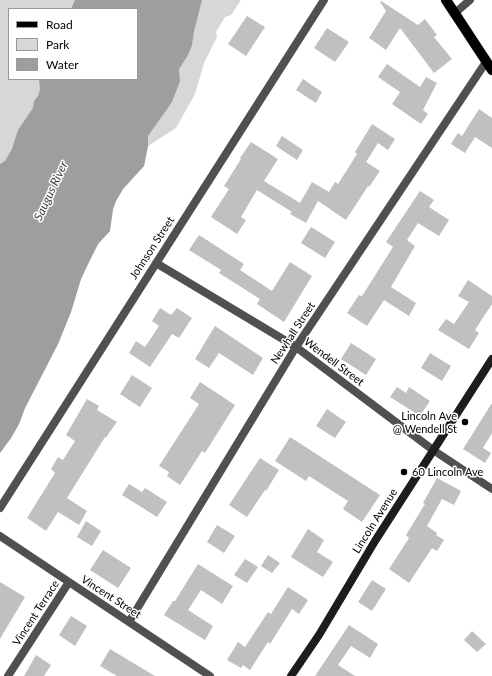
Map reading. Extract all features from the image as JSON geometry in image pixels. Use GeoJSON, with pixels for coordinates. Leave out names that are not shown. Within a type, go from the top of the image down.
{"type":"FeatureCollection","features":[{"type":"Feature","properties":{"kind":"main road"},"geometry":{"type":"LineString","coordinates":[[446,0],[489,66]]}},
{"type":"Feature","properties":{"kind":"main road","name":"Lincoln Avenue"},"geometry":{"type":"LineString","coordinates":[[291,676],[319,635],[375,541],[492,359]]}},
{"type":"Feature","properties":{"kind":"street","name":"Johnson Street"},"geometry":{"type":"LineString","coordinates":[[0,508],[324,0]]}},
{"type":"Feature","properties":{"kind":"street"},"geometry":{"type":"LineString","coordinates":[[455,13],[470,0]]}},
{"type":"Feature","properties":{"kind":"street","name":"Newhall Street"},"geometry":{"type":"LineString","coordinates":[[129,622],[296,347],[489,66]]}},
{"type":"Feature","properties":{"kind":"street","name":"Wendell Street"},"geometry":{"type":"LineString","coordinates":[[156,263],[296,347],[433,450],[492,489]]}},
{"type":"Feature","properties":{"kind":"street","name":"Vincent Street"},"geometry":{"type":"LineString","coordinates":[[0,536],[210,676]]}},
{"type":"Feature","properties":{"kind":"street","name":"Vincent Terrace"},"geometry":{"type":"LineString","coordinates":[[8,676],[69,582]]}},
{"type":"Feature","properties":{"kind":"green space"},"geometry":{"type":"Polygon","coordinates":[[[0,0],[241,0],[231,15],[225,17],[216,32],[217,37],[204,63],[195,94],[176,128],[148,146],[144,166],[123,189],[116,201],[113,209],[110,231],[98,244],[81,279],[71,312],[58,344],[11,438],[0,453],[0,0]]]}},
{"type":"Feature","properties":{"kind":"water","name":"Saugus River"},"geometry":{"type":"Polygon","coordinates":[[[75,0],[202,0],[192,45],[188,55],[179,69],[180,81],[172,102],[148,136],[148,146],[144,166],[123,189],[116,201],[113,209],[110,231],[98,244],[81,279],[71,312],[58,344],[25,408],[19,424],[0,453],[0,164],[5,161],[12,149],[18,130],[33,108],[34,101],[40,90],[39,80],[138,80],[138,8],[71,8],[75,0]]]}},
{"type":"Feature","properties":{"kind":"building"},"geometry":{"type":"Polygon","coordinates":[[[381,1],[418,25],[425,19],[437,35],[434,37],[452,59],[434,73],[400,28],[386,50],[369,38],[386,11],[380,2],[381,1]]]}},
{"type":"Feature","properties":{"kind":"building"},"geometry":{"type":"Polygon","coordinates":[[[247,16],[265,27],[246,56],[228,44],[247,16]]]}},
{"type":"Feature","properties":{"kind":"building"},"geometry":{"type":"Polygon","coordinates":[[[327,28],[349,42],[335,62],[314,48],[327,28]]]}},
{"type":"Feature","properties":{"kind":"building"},"geometry":{"type":"Polygon","coordinates":[[[387,64],[420,87],[426,77],[437,83],[423,110],[428,114],[421,124],[392,104],[400,92],[378,77],[387,64]]]}},
{"type":"Feature","properties":{"kind":"building"},"geometry":{"type":"Polygon","coordinates":[[[303,79],[322,92],[316,103],[296,90],[303,79]]]}},
{"type":"Feature","properties":{"kind":"building"},"geometry":{"type":"Polygon","coordinates":[[[479,109],[492,118],[492,148],[475,137],[465,153],[451,144],[458,133],[462,136],[479,109]]]}},
{"type":"Feature","properties":{"kind":"building"},"geometry":{"type":"Polygon","coordinates":[[[372,124],[395,139],[388,150],[378,143],[366,162],[380,171],[369,187],[368,186],[346,220],[318,201],[306,223],[290,214],[292,212],[257,190],[241,217],[246,220],[237,234],[211,217],[229,189],[224,186],[251,142],[278,159],[264,181],[300,203],[312,182],[329,192],[335,182],[338,184],[357,154],[355,152],[372,124]]]}},
{"type":"Feature","properties":{"kind":"building"},"geometry":{"type":"Polygon","coordinates":[[[282,136],[303,150],[297,160],[276,146],[282,136]]]}},
{"type":"Feature","properties":{"kind":"building"},"geometry":{"type":"Polygon","coordinates":[[[420,191],[434,200],[429,207],[449,220],[439,236],[418,223],[407,240],[415,246],[391,287],[416,303],[409,316],[384,300],[367,326],[347,313],[359,295],[362,296],[393,247],[386,242],[420,191]]]}},
{"type":"Feature","properties":{"kind":"building"},"geometry":{"type":"Polygon","coordinates":[[[311,227],[335,242],[325,258],[301,243],[311,227]]]}},
{"type":"Feature","properties":{"kind":"building"},"geometry":{"type":"Polygon","coordinates":[[[199,235],[244,264],[240,270],[272,291],[290,262],[312,276],[284,322],[257,304],[260,299],[219,273],[221,270],[189,250],[199,235]]]}},
{"type":"Feature","properties":{"kind":"building"},"geometry":{"type":"Polygon","coordinates":[[[468,280],[492,296],[492,304],[475,330],[479,333],[469,349],[438,330],[446,319],[454,324],[469,302],[458,296],[468,280]]]}},
{"type":"Feature","properties":{"kind":"building"},"geometry":{"type":"Polygon","coordinates":[[[160,308],[171,315],[177,308],[192,318],[179,338],[172,334],[150,367],[129,353],[136,341],[145,347],[159,326],[152,321],[160,308]]]}},
{"type":"Feature","properties":{"kind":"building"},"geometry":{"type":"Polygon","coordinates":[[[215,326],[263,358],[253,375],[219,353],[209,368],[195,359],[215,326]]]}},
{"type":"Feature","properties":{"kind":"building"},"geometry":{"type":"Polygon","coordinates":[[[351,343],[376,359],[366,375],[341,359],[351,343]]]}},
{"type":"Feature","properties":{"kind":"building"},"geometry":{"type":"Polygon","coordinates":[[[430,353],[451,366],[442,381],[421,368],[430,353]]]}},
{"type":"Feature","properties":{"kind":"building"},"geometry":{"type":"Polygon","coordinates":[[[132,375],[152,388],[140,407],[120,394],[132,375]]]}},
{"type":"Feature","properties":{"kind":"building"},"geometry":{"type":"Polygon","coordinates":[[[200,382],[235,405],[205,453],[202,451],[180,485],[167,476],[169,472],[159,466],[199,404],[190,398],[200,382]]]}},
{"type":"Feature","properties":{"kind":"building"},"geometry":{"type":"Polygon","coordinates":[[[397,387],[406,393],[409,387],[430,401],[420,416],[390,397],[397,387]]]}},
{"type":"Feature","properties":{"kind":"building"},"geometry":{"type":"Polygon","coordinates":[[[87,399],[99,406],[97,410],[117,422],[106,438],[105,437],[67,498],[87,511],[79,525],[58,512],[46,531],[27,518],[55,473],[51,469],[58,457],[63,460],[75,441],[66,435],[87,399]]]}},
{"type":"Feature","properties":{"kind":"building"},"geometry":{"type":"Polygon","coordinates":[[[492,403],[492,433],[483,448],[491,453],[485,463],[463,449],[492,403]]]}},
{"type":"Feature","properties":{"kind":"building"},"geometry":{"type":"Polygon","coordinates":[[[327,409],[346,422],[335,438],[316,426],[327,409]]]}},
{"type":"Feature","properties":{"kind":"building"},"geometry":{"type":"Polygon","coordinates":[[[290,437],[380,495],[362,522],[343,509],[348,501],[309,476],[306,481],[275,461],[290,437]]]}},
{"type":"Feature","properties":{"kind":"building"},"geometry":{"type":"Polygon","coordinates":[[[260,458],[279,470],[247,517],[229,505],[260,458]]]}},
{"type":"Feature","properties":{"kind":"building"},"geometry":{"type":"Polygon","coordinates":[[[437,478],[461,491],[454,505],[442,499],[427,526],[437,533],[436,535],[444,540],[437,551],[432,548],[409,583],[389,569],[409,538],[406,535],[425,504],[423,503],[437,478]]]}},
{"type":"Feature","properties":{"kind":"building"},"geometry":{"type":"Polygon","coordinates":[[[129,484],[142,492],[145,488],[167,502],[157,517],[122,495],[129,484]]]}},
{"type":"Feature","properties":{"kind":"building"},"geometry":{"type":"Polygon","coordinates":[[[86,521],[101,531],[92,546],[77,537],[86,521]]]}},
{"type":"Feature","properties":{"kind":"building"},"geometry":{"type":"Polygon","coordinates":[[[217,525],[235,536],[224,553],[207,542],[217,525]]]}},
{"type":"Feature","properties":{"kind":"building"},"geometry":{"type":"Polygon","coordinates":[[[308,529],[324,540],[317,552],[333,562],[323,577],[291,557],[308,529]]]}},
{"type":"Feature","properties":{"kind":"building"},"geometry":{"type":"Polygon","coordinates":[[[103,550],[131,568],[118,588],[90,570],[103,550]]]}},
{"type":"Feature","properties":{"kind":"building"},"geometry":{"type":"Polygon","coordinates":[[[268,555],[280,563],[272,573],[261,566],[268,555]]]}},
{"type":"Feature","properties":{"kind":"building"},"geometry":{"type":"Polygon","coordinates":[[[245,559],[258,567],[247,583],[234,575],[245,559]]]}},
{"type":"Feature","properties":{"kind":"building"},"geometry":{"type":"Polygon","coordinates":[[[198,564],[233,586],[222,604],[201,590],[188,610],[213,626],[205,640],[164,615],[173,601],[175,601],[198,564]]]}},
{"type":"Feature","properties":{"kind":"building"},"geometry":{"type":"Polygon","coordinates":[[[372,580],[386,589],[372,611],[358,602],[372,580]]]}},
{"type":"Feature","properties":{"kind":"building"},"geometry":{"type":"Polygon","coordinates":[[[0,582],[25,597],[0,639],[0,582]]]}},
{"type":"Feature","properties":{"kind":"building"},"geometry":{"type":"Polygon","coordinates":[[[288,587],[308,600],[299,614],[292,609],[270,644],[268,642],[250,670],[243,665],[241,668],[227,660],[238,642],[245,647],[268,612],[271,614],[288,587]]]}},
{"type":"Feature","properties":{"kind":"building"},"geometry":{"type":"Polygon","coordinates":[[[71,616],[87,626],[75,646],[59,635],[71,616]]]}},
{"type":"Feature","properties":{"kind":"building"},"geometry":{"type":"Polygon","coordinates":[[[349,625],[378,644],[370,658],[351,646],[338,665],[355,676],[315,676],[349,625]]]}},
{"type":"Feature","properties":{"kind":"building"},"geometry":{"type":"Polygon","coordinates":[[[472,631],[486,644],[477,652],[464,640],[472,631]]]}},
{"type":"Feature","properties":{"kind":"building"},"geometry":{"type":"Polygon","coordinates":[[[110,649],[155,676],[117,676],[100,666],[110,649]]]}},
{"type":"Feature","properties":{"kind":"building"},"geometry":{"type":"Polygon","coordinates":[[[36,655],[51,665],[44,676],[24,676],[36,655]]]}},
{"type":"Feature","properties":{"kind":"place","name":"Lincoln Ave @ Wendell St"},"geometry":{"type":"Point","coordinates":[465,422]}},
{"type":"Feature","properties":{"kind":"place","name":"60 Lincoln Ave"},"geometry":{"type":"Point","coordinates":[404,472]}}]}
